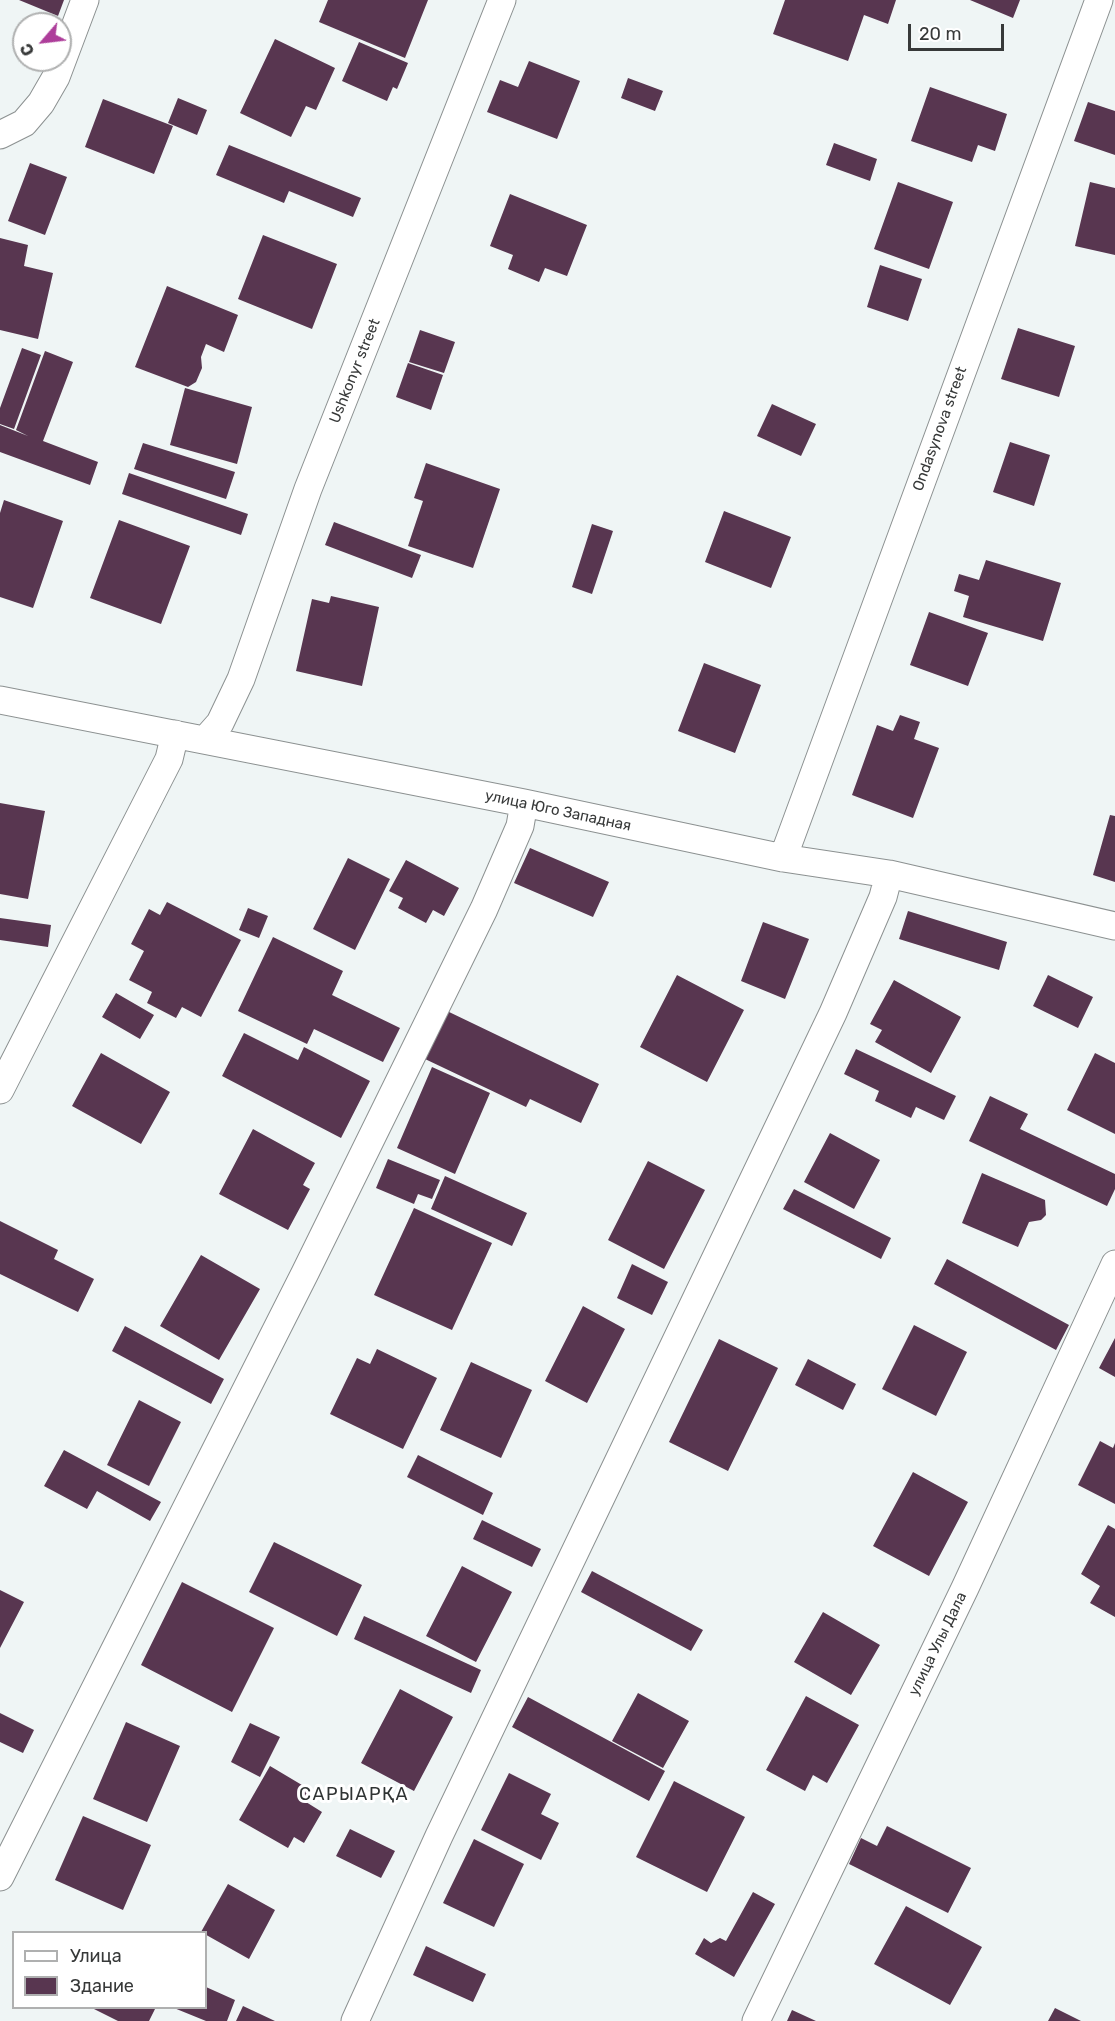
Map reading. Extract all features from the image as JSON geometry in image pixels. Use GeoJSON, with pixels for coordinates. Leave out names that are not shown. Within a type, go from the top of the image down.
{"type":"FeatureCollection","features":[{"type":"Feature","properties":{"kind":"street"},"geometry":{"type":"LineString","coordinates":[[0,135],[24,123],[41,103],[56,77],[85,0]]}},
{"type":"Feature","properties":{"kind":"street","name":"Ushkonyr street"},"geometry":{"type":"LineString","coordinates":[[205,740],[220,723],[242,679],[308,489],[502,0]]}},
{"type":"Feature","properties":{"kind":"street","name":"Ondasynova street"},"geometry":{"type":"LineString","coordinates":[[783,858],[1100,0]]}},
{"type":"Feature","properties":{"kind":"street","name":"улица Юго Западная"},"geometry":{"type":"LineString","coordinates":[[0,700],[524,803],[783,858],[889,874],[1115,926]]}},
{"type":"Feature","properties":{"kind":"street"},"geometry":{"type":"LineString","coordinates":[[0,1090],[169,759],[175,734]]}},
{"type":"Feature","properties":{"kind":"street"},"geometry":{"type":"LineString","coordinates":[[0,1877],[305,1273],[479,919],[520,826],[524,803]]}},
{"type":"Feature","properties":{"kind":"street"},"geometry":{"type":"LineString","coordinates":[[355,2021],[444,1825],[828,1024],[883,897],[889,874]]}},
{"type":"Feature","properties":{"kind":"street","name":"улица Улы Дала"},"geometry":{"type":"LineString","coordinates":[[756,2021],[965,1588],[1115,1264]]}},
{"type":"Feature","properties":{"kind":"building"},"geometry":{"type":"Polygon","coordinates":[[[19,0],[64,0],[60,12],[48,12],[19,0]]]}},
{"type":"Feature","properties":{"kind":"building"},"geometry":{"type":"Polygon","coordinates":[[[328,0],[428,0],[405,58],[319,22],[328,0]]]}},
{"type":"Feature","properties":{"kind":"building"},"geometry":{"type":"Polygon","coordinates":[[[785,0],[896,0],[888,24],[864,15],[848,61],[773,34],[785,0]]]}},
{"type":"Feature","properties":{"kind":"building"},"geometry":{"type":"Polygon","coordinates":[[[970,0],[1020,0],[1013,18],[970,0]]]}},
{"type":"Feature","properties":{"kind":"building"},"geometry":{"type":"Polygon","coordinates":[[[275,39],[335,68],[316,110],[306,106],[291,137],[240,113],[275,39]]]}},
{"type":"Feature","properties":{"kind":"building"},"geometry":{"type":"Polygon","coordinates":[[[359,42],[408,63],[397,89],[393,87],[387,101],[342,81],[359,42]]]}},
{"type":"Feature","properties":{"kind":"building"},"geometry":{"type":"Polygon","coordinates":[[[529,61],[580,81],[557,139],[487,112],[500,80],[518,87],[529,61]]]}},
{"type":"Feature","properties":{"kind":"building"},"geometry":{"type":"Polygon","coordinates":[[[628,78],[663,91],[655,111],[621,98],[628,78]]]}},
{"type":"Feature","properties":{"kind":"building"},"geometry":{"type":"Polygon","coordinates":[[[930,87],[1007,114],[995,151],[978,145],[972,162],[911,141],[930,87]]]}},
{"type":"Feature","properties":{"kind":"building"},"geometry":{"type":"Polygon","coordinates":[[[178,98],[207,110],[197,135],[168,123],[178,98]]]}},
{"type":"Feature","properties":{"kind":"building"},"geometry":{"type":"Polygon","coordinates":[[[103,99],[173,126],[154,174],[85,147],[103,99]]]}},
{"type":"Feature","properties":{"kind":"building"},"geometry":{"type":"Polygon","coordinates":[[[1088,102],[1115,111],[1115,155],[1074,141],[1088,102]]]}},
{"type":"Feature","properties":{"kind":"building"},"geometry":{"type":"Polygon","coordinates":[[[834,143],[877,159],[870,181],[826,165],[834,143]]]}},
{"type":"Feature","properties":{"kind":"building"},"geometry":{"type":"Polygon","coordinates":[[[229,145],[361,198],[353,217],[289,191],[284,203],[216,175],[229,145]]]}},
{"type":"Feature","properties":{"kind":"building"},"geometry":{"type":"Polygon","coordinates":[[[30,163],[67,177],[45,235],[8,221],[30,163]]]}},
{"type":"Feature","properties":{"kind":"building"},"geometry":{"type":"Polygon","coordinates":[[[898,182],[953,202],[929,269],[874,249],[898,182]]]}},
{"type":"Feature","properties":{"kind":"building"},"geometry":{"type":"Polygon","coordinates":[[[1090,182],[1115,188],[1115,255],[1075,246],[1090,182]]]}},
{"type":"Feature","properties":{"kind":"building"},"geometry":{"type":"Polygon","coordinates":[[[510,194],[587,225],[567,276],[545,268],[539,282],[508,269],[513,255],[490,246],[510,194]]]}},
{"type":"Feature","properties":{"kind":"building"},"geometry":{"type":"Polygon","coordinates":[[[263,235],[337,264],[312,329],[238,299],[263,235]]]}},
{"type":"Feature","properties":{"kind":"building"},"geometry":{"type":"Polygon","coordinates":[[[0,238],[28,245],[24,266],[53,273],[38,339],[0,330],[0,238]]]}},
{"type":"Feature","properties":{"kind":"building"},"geometry":{"type":"Polygon","coordinates":[[[880,265],[922,279],[908,321],[867,307],[880,265]]]}},
{"type":"Feature","properties":{"kind":"building"},"geometry":{"type":"Polygon","coordinates":[[[167,286],[238,315],[224,352],[206,344],[201,357],[202,368],[196,382],[188,387],[135,367],[167,286]]]}},
{"type":"Feature","properties":{"kind":"building"},"geometry":{"type":"Polygon","coordinates":[[[1018,328],[1075,346],[1059,397],[1001,379],[1018,328]]]}},
{"type":"Feature","properties":{"kind":"building"},"geometry":{"type":"Polygon","coordinates":[[[420,330],[455,342],[444,373],[409,362],[420,330]]]}},
{"type":"Feature","properties":{"kind":"building"},"geometry":{"type":"Polygon","coordinates":[[[22,348],[41,355],[14,429],[0,424],[0,408],[22,348]]]}},
{"type":"Feature","properties":{"kind":"building"},"geometry":{"type":"Polygon","coordinates":[[[45,351],[73,362],[43,441],[98,462],[90,485],[0,452],[0,425],[28,436],[16,430],[45,351]]]}},
{"type":"Feature","properties":{"kind":"building"},"geometry":{"type":"Polygon","coordinates":[[[408,363],[443,375],[431,410],[396,397],[408,363]]]}},
{"type":"Feature","properties":{"kind":"building"},"geometry":{"type":"Polygon","coordinates":[[[185,388],[252,407],[237,464],[170,445],[185,388]]]}},
{"type":"Feature","properties":{"kind":"building"},"geometry":{"type":"Polygon","coordinates":[[[772,404],[816,424],[801,456],[757,436],[772,404]]]}},
{"type":"Feature","properties":{"kind":"building"},"geometry":{"type":"Polygon","coordinates":[[[1010,442],[1050,455],[1034,506],[993,492],[1010,442]]]}},
{"type":"Feature","properties":{"kind":"building"},"geometry":{"type":"Polygon","coordinates":[[[143,443],[235,472],[226,499],[134,469],[143,443]]]}},
{"type":"Feature","properties":{"kind":"building"},"geometry":{"type":"Polygon","coordinates":[[[426,463],[500,489],[473,568],[408,546],[423,501],[414,498],[426,463]]]}},
{"type":"Feature","properties":{"kind":"building"},"geometry":{"type":"Polygon","coordinates":[[[129,473],[248,514],[241,535],[122,494],[129,473]]]}},
{"type":"Feature","properties":{"kind":"building"},"geometry":{"type":"Polygon","coordinates":[[[4,500],[63,521],[33,608],[0,597],[0,513],[4,500]]]}},
{"type":"Feature","properties":{"kind":"building"},"geometry":{"type":"Polygon","coordinates":[[[724,511],[791,537],[771,588],[705,562],[724,511]]]}},
{"type":"Feature","properties":{"kind":"building"},"geometry":{"type":"Polygon","coordinates":[[[119,520],[190,546],[161,624],[90,598],[119,520]]]}},
{"type":"Feature","properties":{"kind":"building"},"geometry":{"type":"Polygon","coordinates":[[[334,522],[421,555],[412,578],[325,545],[334,522]]]}},
{"type":"Feature","properties":{"kind":"building"},"geometry":{"type":"Polygon","coordinates":[[[592,524],[613,531],[592,594],[572,587],[592,524]]]}},
{"type":"Feature","properties":{"kind":"building"},"geometry":{"type":"Polygon","coordinates":[[[986,560],[1061,583],[1043,641],[963,617],[969,596],[954,591],[959,574],[979,580],[986,560]]]}},
{"type":"Feature","properties":{"kind":"building"},"geometry":{"type":"Polygon","coordinates":[[[331,596],[379,607],[362,686],[296,671],[312,599],[329,603],[331,596]]]}},
{"type":"Feature","properties":{"kind":"building"},"geometry":{"type":"Polygon","coordinates":[[[929,612],[988,633],[968,686],[910,665],[929,612]]]}},
{"type":"Feature","properties":{"kind":"building"},"geometry":{"type":"Polygon","coordinates":[[[704,663],[761,685],[735,753],[678,731],[704,663]]]}},
{"type":"Feature","properties":{"kind":"building"},"geometry":{"type":"Polygon","coordinates":[[[900,715],[920,722],[914,739],[939,748],[913,818],[852,795],[877,725],[893,731],[900,715]]]}},
{"type":"Feature","properties":{"kind":"building"},"geometry":{"type":"Polygon","coordinates":[[[0,803],[45,811],[28,899],[0,894],[0,803]]]}},
{"type":"Feature","properties":{"kind":"building"},"geometry":{"type":"Polygon","coordinates":[[[1110,815],[1115,816],[1115,882],[1093,875],[1110,815]]]}},
{"type":"Feature","properties":{"kind":"building"},"geometry":{"type":"Polygon","coordinates":[[[530,848],[609,882],[593,917],[514,883],[530,848]]]}},
{"type":"Feature","properties":{"kind":"building"},"geometry":{"type":"Polygon","coordinates":[[[348,858],[390,879],[355,950],[313,929],[348,858]]]}},
{"type":"Feature","properties":{"kind":"building"},"geometry":{"type":"Polygon","coordinates":[[[406,860],[459,888],[444,916],[433,910],[426,923],[398,908],[403,898],[389,891],[406,860]]]}},
{"type":"Feature","properties":{"kind":"building"},"geometry":{"type":"Polygon","coordinates":[[[167,902],[241,940],[201,1017],[182,1007],[176,1018],[147,1003],[152,992],[129,980],[144,951],[131,944],[149,909],[160,915],[167,902]]]}},
{"type":"Feature","properties":{"kind":"building"},"geometry":{"type":"Polygon","coordinates":[[[248,908],[268,916],[259,938],[239,930],[248,908]]]}},
{"type":"Feature","properties":{"kind":"building"},"geometry":{"type":"Polygon","coordinates":[[[908,911],[1007,942],[999,970],[899,939],[908,911]]]}},
{"type":"Feature","properties":{"kind":"building"},"geometry":{"type":"Polygon","coordinates":[[[0,918],[51,925],[48,947],[0,940],[0,918]]]}},
{"type":"Feature","properties":{"kind":"building"},"geometry":{"type":"Polygon","coordinates":[[[763,922],[809,939],[785,999],[741,981],[763,922]]]}},
{"type":"Feature","properties":{"kind":"building"},"geometry":{"type":"Polygon","coordinates":[[[273,937],[343,971],[332,995],[400,1028],[383,1062],[314,1029],[307,1044],[238,1011],[273,937]]]}},
{"type":"Feature","properties":{"kind":"building"},"geometry":{"type":"Polygon","coordinates":[[[677,975],[744,1010],[707,1082],[640,1047],[677,975]]]}},
{"type":"Feature","properties":{"kind":"building"},"geometry":{"type":"Polygon","coordinates":[[[1048,975],[1093,997],[1078,1028],[1033,1006],[1048,975]]]}},
{"type":"Feature","properties":{"kind":"building"},"geometry":{"type":"Polygon","coordinates":[[[894,980],[961,1017],[931,1073],[875,1042],[882,1030],[870,1024],[894,980]]]}},
{"type":"Feature","properties":{"kind":"building"},"geometry":{"type":"Polygon","coordinates":[[[116,993],[154,1015],[140,1039],[102,1017],[116,993]]]}},
{"type":"Feature","properties":{"kind":"building"},"geometry":{"type":"Polygon","coordinates":[[[447,1011],[599,1084],[581,1123],[530,1099],[526,1107],[425,1059],[447,1011]]]}},
{"type":"Feature","properties":{"kind":"building"},"geometry":{"type":"Polygon","coordinates":[[[244,1033],[298,1060],[304,1047],[370,1081],[341,1138],[222,1076],[244,1033]]]}},
{"type":"Feature","properties":{"kind":"building"},"geometry":{"type":"Polygon","coordinates":[[[856,1049],[956,1096],[944,1120],[916,1107],[911,1118],[875,1101],[879,1091],[844,1074],[856,1049]]]}},
{"type":"Feature","properties":{"kind":"building"},"geometry":{"type":"Polygon","coordinates":[[[101,1053],[170,1092],[141,1144],[72,1106],[101,1053]]]}},
{"type":"Feature","properties":{"kind":"building"},"geometry":{"type":"Polygon","coordinates":[[[1095,1053],[1115,1063],[1115,1134],[1067,1110],[1095,1053]]]}},
{"type":"Feature","properties":{"kind":"building"},"geometry":{"type":"Polygon","coordinates":[[[432,1067],[490,1093],[455,1174],[397,1148],[432,1067]]]}},
{"type":"Feature","properties":{"kind":"building"},"geometry":{"type":"Polygon","coordinates":[[[990,1096],[1028,1114],[1020,1129],[1115,1174],[1115,1189],[1107,1206],[969,1141],[990,1096]]]}},
{"type":"Feature","properties":{"kind":"building"},"geometry":{"type":"Polygon","coordinates":[[[253,1129],[315,1163],[303,1185],[310,1189],[288,1230],[219,1194],[253,1129]]]}},
{"type":"Feature","properties":{"kind":"building"},"geometry":{"type":"Polygon","coordinates":[[[830,1133],[880,1160],[854,1209],[804,1182],[830,1133]]]}},
{"type":"Feature","properties":{"kind":"building"},"geometry":{"type":"Polygon","coordinates":[[[388,1159],[440,1180],[432,1199],[418,1194],[414,1204],[376,1188],[388,1159]]]}},
{"type":"Feature","properties":{"kind":"building"},"geometry":{"type":"Polygon","coordinates":[[[648,1161],[705,1190],[664,1269],[608,1240],[648,1161]]]}},
{"type":"Feature","properties":{"kind":"building"},"geometry":{"type":"Polygon","coordinates":[[[982,1173],[1045,1200],[1046,1215],[1041,1220],[1029,1222],[1018,1247],[962,1223],[982,1173]]]}},
{"type":"Feature","properties":{"kind":"building"},"geometry":{"type":"Polygon","coordinates":[[[445,1176],[527,1213],[512,1246],[431,1209],[445,1176]]]}},
{"type":"Feature","properties":{"kind":"building"},"geometry":{"type":"Polygon","coordinates":[[[794,1189],[891,1238],[881,1259],[783,1209],[794,1189]]]}},
{"type":"Feature","properties":{"kind":"building"},"geometry":{"type":"Polygon","coordinates":[[[414,1208],[492,1243],[452,1330],[374,1295],[414,1208]]]}},
{"type":"Feature","properties":{"kind":"building"},"geometry":{"type":"Polygon","coordinates":[[[0,1221],[58,1250],[54,1259],[94,1279],[78,1312],[0,1274],[0,1221]]]}},
{"type":"Feature","properties":{"kind":"building"},"geometry":{"type":"Polygon","coordinates":[[[201,1255],[260,1289],[219,1360],[160,1326],[201,1255]]]}},
{"type":"Feature","properties":{"kind":"building"},"geometry":{"type":"Polygon","coordinates":[[[947,1259],[1069,1325],[1056,1350],[934,1284],[947,1259]]]}},
{"type":"Feature","properties":{"kind":"building"},"geometry":{"type":"Polygon","coordinates":[[[632,1264],[668,1282],[652,1315],[617,1298],[632,1264]]]}},
{"type":"Feature","properties":{"kind":"building"},"geometry":{"type":"Polygon","coordinates":[[[583,1306],[625,1329],[587,1403],[545,1381],[583,1306]]]}},
{"type":"Feature","properties":{"kind":"building"},"geometry":{"type":"Polygon","coordinates":[[[914,1325],[967,1352],[936,1416],[882,1389],[914,1325]]]}},
{"type":"Feature","properties":{"kind":"building"},"geometry":{"type":"Polygon","coordinates":[[[125,1326],[224,1379],[211,1404],[112,1351],[125,1326]]]}},
{"type":"Feature","properties":{"kind":"building"},"geometry":{"type":"Polygon","coordinates":[[[1115,1338],[1115,1377],[1099,1368],[1115,1338]]]}},
{"type":"Feature","properties":{"kind":"building"},"geometry":{"type":"Polygon","coordinates":[[[719,1339],[778,1368],[728,1471],[669,1442],[719,1339]]]}},
{"type":"Feature","properties":{"kind":"building"},"geometry":{"type":"Polygon","coordinates":[[[377,1349],[437,1378],[403,1449],[330,1414],[357,1358],[370,1364],[377,1349]]]}},
{"type":"Feature","properties":{"kind":"building"},"geometry":{"type":"Polygon","coordinates":[[[808,1359],[856,1384],[843,1410],[795,1385],[808,1359]]]}},
{"type":"Feature","properties":{"kind":"building"},"geometry":{"type":"Polygon","coordinates":[[[471,1362],[532,1390],[501,1458],[440,1430],[471,1362]]]}},
{"type":"Feature","properties":{"kind":"building"},"geometry":{"type":"Polygon","coordinates":[[[139,1400],[181,1422],[149,1486],[107,1465],[139,1400]]]}},
{"type":"Feature","properties":{"kind":"building"},"geometry":{"type":"Polygon","coordinates":[[[1100,1441],[1113,1448],[1115,1443],[1115,1504],[1078,1485],[1100,1441]]]}},
{"type":"Feature","properties":{"kind":"building"},"geometry":{"type":"Polygon","coordinates":[[[64,1450],[161,1502],[150,1521],[97,1491],[87,1509],[44,1486],[64,1450]]]}},
{"type":"Feature","properties":{"kind":"building"},"geometry":{"type":"Polygon","coordinates":[[[418,1455],[493,1493],[483,1515],[407,1477],[418,1455]]]}},
{"type":"Feature","properties":{"kind":"building"},"geometry":{"type":"Polygon","coordinates":[[[913,1472],[968,1502],[929,1576],[873,1546],[913,1472]]]}},
{"type":"Feature","properties":{"kind":"building"},"geometry":{"type":"Polygon","coordinates":[[[482,1520],[541,1549],[532,1567],[473,1539],[482,1520]]]}},
{"type":"Feature","properties":{"kind":"building"},"geometry":{"type":"Polygon","coordinates":[[[1108,1525],[1115,1529],[1115,1617],[1090,1603],[1100,1586],[1081,1574],[1108,1525]]]}},
{"type":"Feature","properties":{"kind":"building"},"geometry":{"type":"Polygon","coordinates":[[[274,1542],[362,1585],[337,1636],[249,1592],[274,1542]]]}},
{"type":"Feature","properties":{"kind":"building"},"geometry":{"type":"Polygon","coordinates":[[[462,1566],[512,1592],[476,1662],[426,1636],[462,1566]]]}},
{"type":"Feature","properties":{"kind":"building"},"geometry":{"type":"Polygon","coordinates":[[[592,1571],[703,1630],[691,1651],[581,1592],[592,1571]]]}},
{"type":"Feature","properties":{"kind":"building"},"geometry":{"type":"Polygon","coordinates":[[[182,1582],[274,1628],[232,1712],[141,1665],[182,1582]]]}},
{"type":"Feature","properties":{"kind":"building"},"geometry":{"type":"Polygon","coordinates":[[[0,1590],[24,1602],[0,1648],[0,1590]]]}},
{"type":"Feature","properties":{"kind":"building"},"geometry":{"type":"Polygon","coordinates":[[[823,1612],[880,1645],[851,1695],[794,1662],[823,1612]]]}},
{"type":"Feature","properties":{"kind":"building"},"geometry":{"type":"Polygon","coordinates":[[[364,1616],[481,1670],[471,1693],[354,1639],[364,1616]]]}},
{"type":"Feature","properties":{"kind":"building"},"geometry":{"type":"Polygon","coordinates":[[[400,1689],[453,1717],[414,1791],[361,1763],[400,1689]]]}},
{"type":"Feature","properties":{"kind":"building"},"geometry":{"type":"Polygon","coordinates":[[[638,1693],[689,1721],[663,1768],[612,1741],[638,1693]]]}},
{"type":"Feature","properties":{"kind":"building"},"geometry":{"type":"Polygon","coordinates":[[[806,1696],[859,1725],[827,1783],[813,1775],[805,1791],[766,1770],[806,1696]]]}},
{"type":"Feature","properties":{"kind":"building"},"geometry":{"type":"Polygon","coordinates":[[[528,1697],[665,1771],[649,1801],[512,1727],[528,1697]]]}},
{"type":"Feature","properties":{"kind":"building"},"geometry":{"type":"Polygon","coordinates":[[[0,1713],[34,1730],[23,1753],[0,1742],[0,1713]]]}},
{"type":"Feature","properties":{"kind":"building"},"geometry":{"type":"Polygon","coordinates":[[[126,1722],[180,1746],[147,1822],[93,1799],[126,1722]]]}},
{"type":"Feature","properties":{"kind":"building"},"geometry":{"type":"Polygon","coordinates":[[[250,1723],[280,1737],[260,1777],[231,1762],[250,1723]]]}},
{"type":"Feature","properties":{"kind":"building"},"geometry":{"type":"Polygon","coordinates":[[[270,1766],[312,1791],[306,1802],[322,1812],[304,1843],[294,1837],[288,1848],[239,1820],[270,1766]]]}},
{"type":"Feature","properties":{"kind":"building"},"geometry":{"type":"Polygon","coordinates":[[[509,1773],[551,1794],[541,1814],[559,1823],[541,1860],[481,1830],[509,1773]]]}},
{"type":"Feature","properties":{"kind":"building"},"geometry":{"type":"Polygon","coordinates":[[[674,1781],[745,1817],[707,1892],[636,1857],[674,1781]]]}},
{"type":"Feature","properties":{"kind":"building"},"geometry":{"type":"Polygon","coordinates":[[[83,1816],[151,1845],[123,1910],[55,1880],[83,1816]]]}},
{"type":"Feature","properties":{"kind":"building"},"geometry":{"type":"Polygon","coordinates":[[[887,1826],[971,1868],[948,1913],[849,1864],[861,1838],[877,1846],[887,1826]]]}},
{"type":"Feature","properties":{"kind":"building"},"geometry":{"type":"Polygon","coordinates":[[[350,1829],[395,1851],[381,1878],[336,1856],[350,1829]]]}},
{"type":"Feature","properties":{"kind":"building"},"geometry":{"type":"Polygon","coordinates":[[[474,1839],[524,1864],[494,1927],[443,1903],[474,1839]]]}},
{"type":"Feature","properties":{"kind":"building"},"geometry":{"type":"Polygon","coordinates":[[[228,1884],[275,1910],[249,1959],[207,1935],[207,1931],[202,1931],[228,1884]]]}},
{"type":"Feature","properties":{"kind":"building"},"geometry":{"type":"Polygon","coordinates":[[[753,1892],[775,1904],[734,1977],[695,1954],[704,1938],[711,1943],[720,1938],[726,1941],[753,1892]]]}},
{"type":"Feature","properties":{"kind":"building"},"geometry":{"type":"Polygon","coordinates":[[[906,1906],[982,1947],[950,2005],[874,1964],[906,1906]]]}},
{"type":"Feature","properties":{"kind":"building"},"geometry":{"type":"Polygon","coordinates":[[[426,1946],[486,1974],[473,2002],[413,1975],[426,1946]]]}},
{"type":"Feature","properties":{"kind":"building"},"geometry":{"type":"Polygon","coordinates":[[[207,1987],[235,2000],[227,2021],[206,2021],[176,2009],[207,2009],[207,1987]]]}},
{"type":"Feature","properties":{"kind":"building"},"geometry":{"type":"Polygon","coordinates":[[[243,2006],[275,2021],[236,2021],[243,2006]]]}},
{"type":"Feature","properties":{"kind":"building"},"geometry":{"type":"Polygon","coordinates":[[[1055,2008],[1081,2021],[1048,2021],[1055,2008]]]}},
{"type":"Feature","properties":{"kind":"building"},"geometry":{"type":"Polygon","coordinates":[[[94,2009],[155,2009],[149,2021],[118,2021],[94,2009]]]}},
{"type":"Feature","properties":{"kind":"building"},"geometry":{"type":"Polygon","coordinates":[[[792,2010],[816,2021],[787,2021],[792,2010]]]}},
{"type":"Feature","properties":{"kind":"district","name":"САРЫАРҚА"},"geometry":{"type":"Point","coordinates":[354,1795]}}]}
